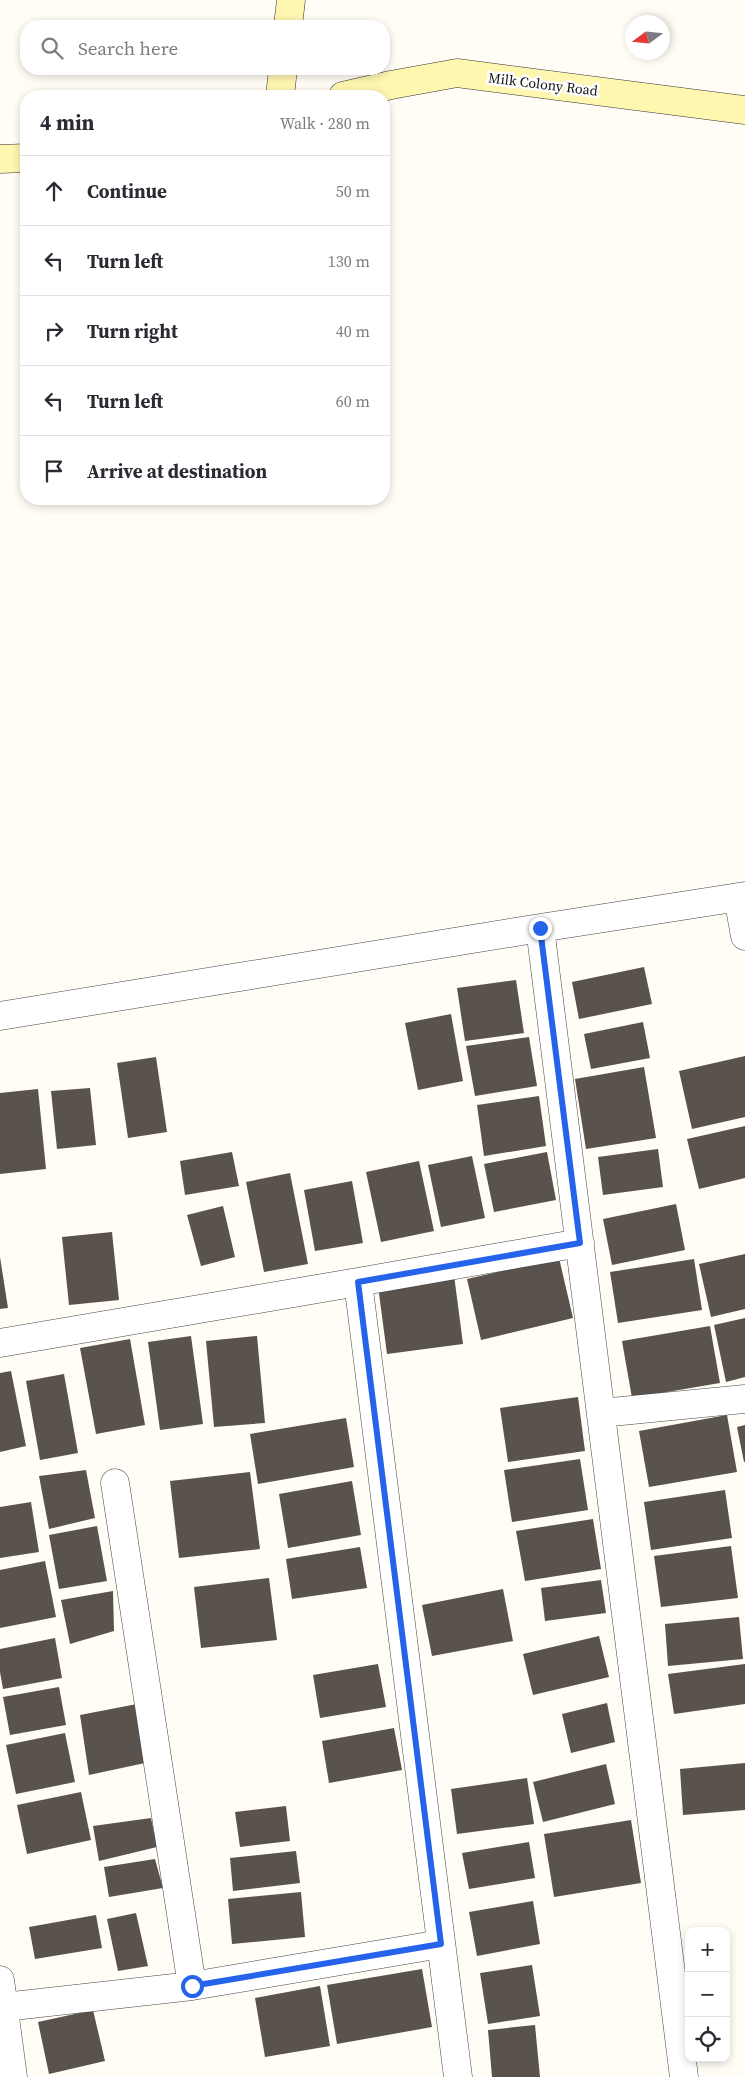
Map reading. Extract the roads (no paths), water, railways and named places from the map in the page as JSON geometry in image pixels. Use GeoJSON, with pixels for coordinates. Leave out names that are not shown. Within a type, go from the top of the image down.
{"type":"FeatureCollection","features":[{"type":"Feature","properties":{"kind":"main road"},"geometry":{"type":"LineString","coordinates":[[289,20],[291,0]]}},
{"type":"Feature","properties":{"kind":"main road","name":"Milk Colony Road"},"geometry":{"type":"LineString","coordinates":[[370,90],[457,73],[745,110]]}},
{"type":"Feature","properties":{"kind":"main road"},"geometry":{"type":"LineString","coordinates":[[281,90],[282,75]]}},
{"type":"Feature","properties":{"kind":"main road"},"geometry":{"type":"LineString","coordinates":[[0,159],[20,158]]}},
{"type":"Feature","properties":{"kind":"street"},"geometry":{"type":"LineString","coordinates":[[0,1016],[742,896],[745,936]]}},
{"type":"Feature","properties":{"kind":"street"},"geometry":{"type":"LineString","coordinates":[[540,928],[684,2077]]}},
{"type":"Feature","properties":{"kind":"street"},"geometry":{"type":"LineString","coordinates":[[0,1343],[580,1243]]}},
{"type":"Feature","properties":{"kind":"street"},"geometry":{"type":"LineString","coordinates":[[358,1282],[458,2077]]}},
{"type":"Feature","properties":{"kind":"street"},"geometry":{"type":"LineString","coordinates":[[601,1413],[745,1400]]}},
{"type":"Feature","properties":{"kind":"street"},"geometry":{"type":"LineString","coordinates":[[116,1484],[192,1986]]}},
{"type":"Feature","properties":{"kind":"street"},"geometry":{"type":"LineString","coordinates":[[4,2007],[192,1986],[441,1944]]}},
{"type":"Feature","properties":{"kind":"street"},"geometry":{"type":"LineString","coordinates":[[0,1980],[13,2077]]}}]}
